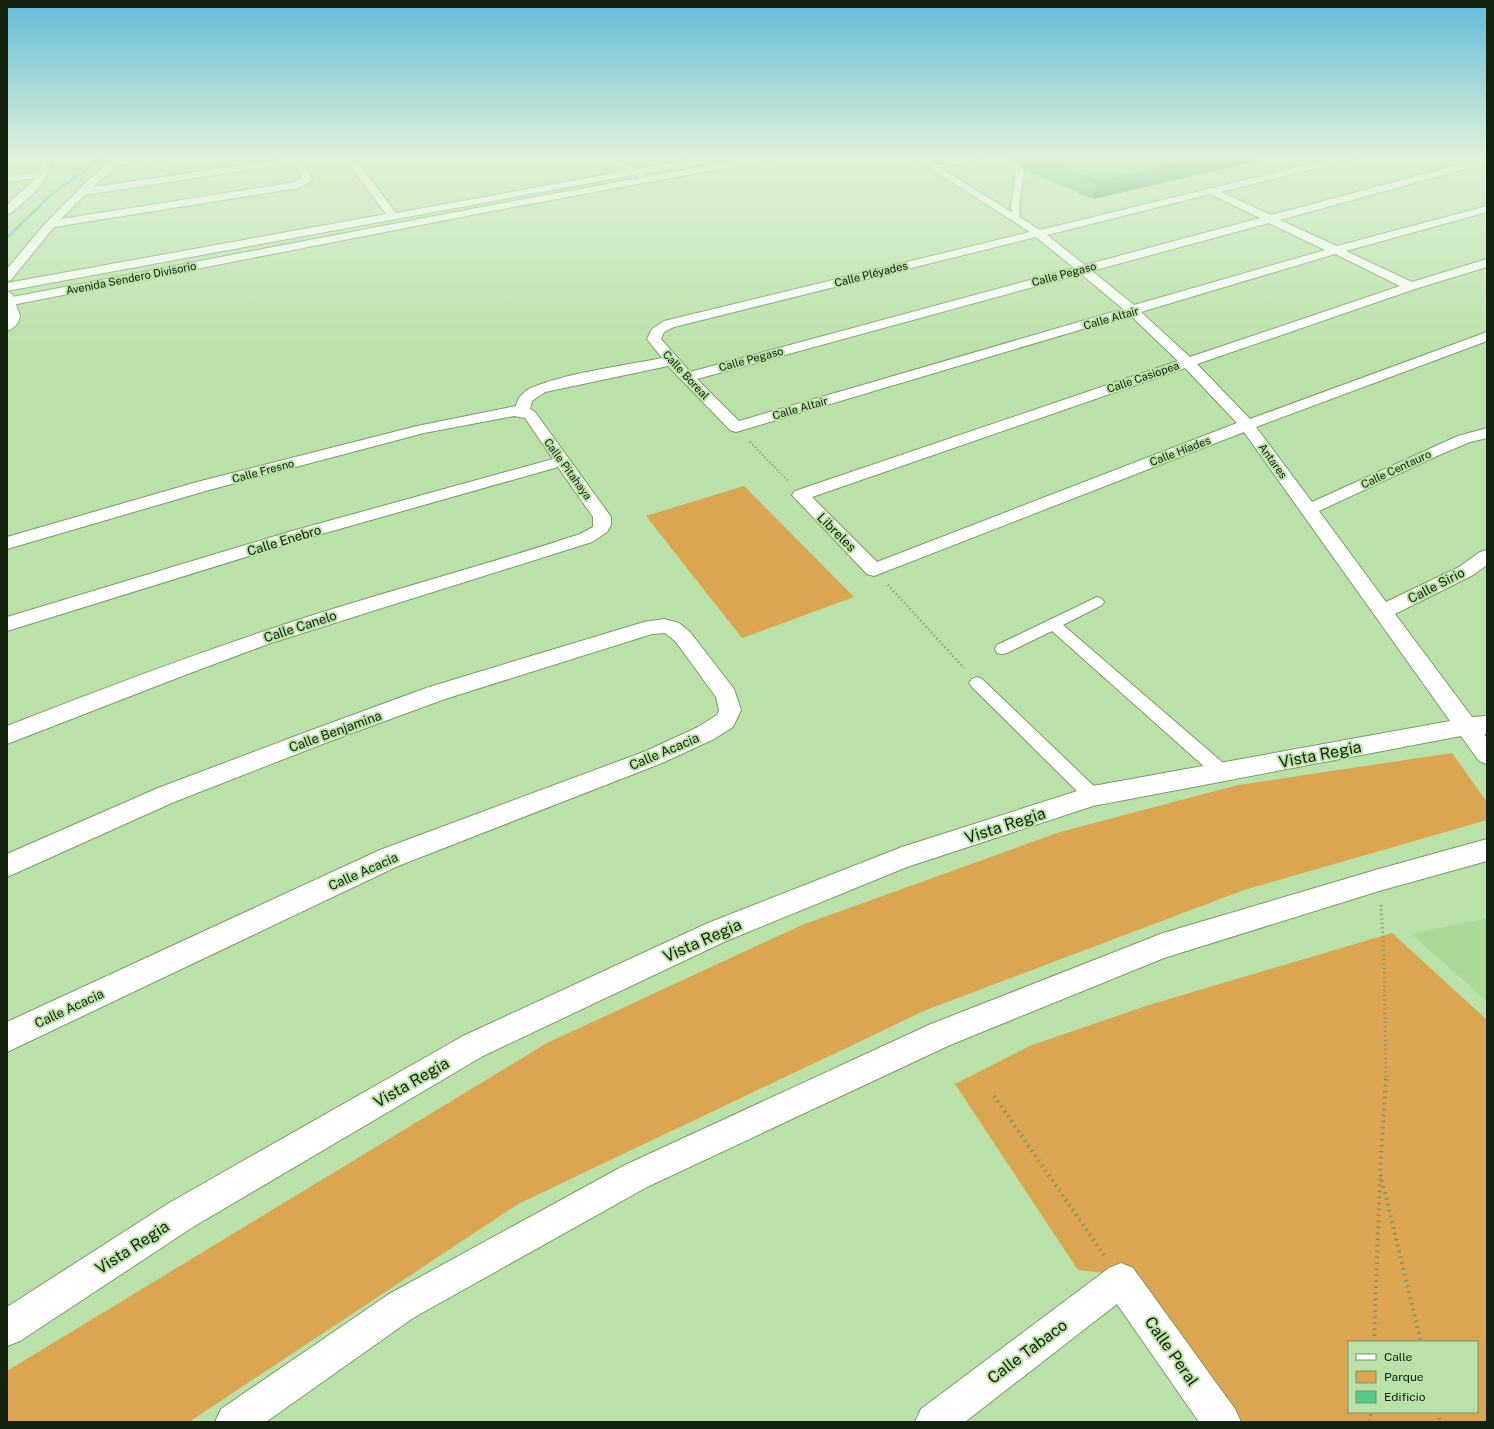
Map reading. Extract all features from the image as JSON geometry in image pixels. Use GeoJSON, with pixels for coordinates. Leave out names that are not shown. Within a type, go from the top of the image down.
{"type":"FeatureCollection","features":[{"type":"Feature","properties":{"kind":"street"},"geometry":{"type":"LineString","coordinates":[[7,277],[51,224],[60,223]]}},
{"type":"Feature","properties":{"kind":"street","name":"Avenida Sendero Divisorio"},"geometry":{"type":"LineString","coordinates":[[7,287],[363,223]]}},
{"type":"Feature","properties":{"kind":"street","name":"Avenida Sendero Divisorio"},"geometry":{"type":"LineString","coordinates":[[8,299],[414,223]]}},
{"type":"Feature","properties":{"kind":"street","name":"Antares"},"geometry":{"type":"LineString","coordinates":[[1024,223],[1083,269],[1133,311],[1186,362],[1247,425],[1383,612],[1477,725]]}},
{"type":"Feature","properties":{"kind":"street","name":"Calle Pléyades"},"geometry":{"type":"LineString","coordinates":[[669,324],[1080,223]]}},
{"type":"Feature","properties":{"kind":"street","name":"Calle Pegaso"},"geometry":{"type":"LineString","coordinates":[[688,377],[1256,223]]}},
{"type":"Feature","properties":{"kind":"street"},"geometry":{"type":"LineString","coordinates":[[1278,223],[1411,286]]}},
{"type":"Feature","properties":{"kind":"street","name":"Calle Altair"},"geometry":{"type":"LineString","coordinates":[[736,427],[1336,250],[1437,223]]}},
{"type":"Feature","properties":{"kind":"street","name":"Calle Casiopea"},"geometry":{"type":"LineString","coordinates":[[801,495],[1186,362],[1411,286],[1487,263]]}},
{"type":"Feature","properties":{"kind":"street"},"geometry":{"type":"LineString","coordinates":[[7,327],[16,315],[8,299]]}},
{"type":"Feature","properties":{"kind":"street","name":"Calle Boreal"},"geometry":{"type":"LineString","coordinates":[[669,324],[658,329],[655,333],[654,339],[670,361],[688,377],[736,427]]}},
{"type":"Feature","properties":{"kind":"street","name":"Calle Híades"},"geometry":{"type":"LineString","coordinates":[[874,570],[1247,425],[1487,336]]}},
{"type":"Feature","properties":{"kind":"street"},"geometry":{"type":"LineString","coordinates":[[522,411],[525,399],[540,389],[570,380],[670,361]]}},
{"type":"Feature","properties":{"kind":"street","name":"Calle Fresno"},"geometry":{"type":"LineString","coordinates":[[7,543],[203,486],[408,433],[505,411],[522,411]]}},
{"type":"Feature","properties":{"kind":"street","name":"Calle Pitahaya"},"geometry":{"type":"LineString","coordinates":[[522,411],[530,415],[602,517],[602,528],[598,532]]}},
{"type":"Feature","properties":{"kind":"street","name":"Calle Centauro"},"geometry":{"type":"LineString","coordinates":[[1308,510],[1431,453],[1464,439],[1487,433]]}},
{"type":"Feature","properties":{"kind":"street","name":"Calle Enebro"},"geometry":{"type":"LineString","coordinates":[[7,624],[298,535],[562,461]]}},
{"type":"Feature","properties":{"kind":"street","name":"Libreles"},"geometry":{"type":"LineString","coordinates":[[801,495],[874,570]]}},
{"type":"Feature","properties":{"kind":"street","name":"Calle Canelo"},"geometry":{"type":"LineString","coordinates":[[7,734],[161,674],[250,643],[351,610],[565,546],[598,532]]}},
{"type":"Feature","properties":{"kind":"street","name":"Calle Sirio"},"geometry":{"type":"LineString","coordinates":[[1383,612],[1466,571],[1487,556]]}},
{"type":"Feature","properties":{"kind":"street","name":"Calle Benjamina"},"geometry":{"type":"LineString","coordinates":[[7,866],[166,795],[437,693],[651,627],[664,626],[672,628]]}},
{"type":"Feature","properties":{"kind":"street","name":"Calle Acacia"},"geometry":{"type":"LineString","coordinates":[[7,1037],[389,858],[654,756],[706,733],[725,721],[730,710],[726,695],[683,637],[672,628]]}},
{"type":"Feature","properties":{"kind":"street"},"geometry":{"type":"LineString","coordinates":[[1477,725],[1487,755]]}},
{"type":"Feature","properties":{"kind":"street","name":"Vista Regia"},"geometry":{"type":"LineString","coordinates":[[7,1328],[181,1215],[473,1046],[717,932],[902,858],[1093,796],[1477,725]]}},
{"type":"Feature","properties":{"kind":"street"},"geometry":{"type":"LineString","coordinates":[[234,1422],[401,1306],[636,1176],[941,1034],[1163,946],[1379,880],[1487,850]]}},
{"type":"Feature","properties":{"kind":"street","name":"Calle Tabaco"},"geometry":{"type":"LineString","coordinates":[[934,1422],[1121,1280]]}},
{"type":"Feature","properties":{"kind":"street","name":"Calle Peral"},"geometry":{"type":"LineString","coordinates":[[1121,1280],[1222,1422]]}},
{"type":"Feature","properties":{"kind":"lane"},"geometry":{"type":"LineString","coordinates":[[1002,649],[1097,602]]}},
{"type":"Feature","properties":{"kind":"lane"},"geometry":{"type":"LineString","coordinates":[[1053,624],[1222,773]]}},
{"type":"Feature","properties":{"kind":"lane"},"geometry":{"type":"LineString","coordinates":[[978,683],[1093,796]]}},
{"type":"Feature","properties":{"kind":"path"},"geometry":{"type":"LineString","coordinates":[[736,427],[801,495]]}},
{"type":"Feature","properties":{"kind":"path"},"geometry":{"type":"LineString","coordinates":[[874,570],[978,683]]}},
{"type":"Feature","properties":{"kind":"path"},"geometry":{"type":"LineString","coordinates":[[1374,1341],[1380,1172],[1386,1073],[1384,954],[1379,880]]}},
{"type":"Feature","properties":{"kind":"path"},"geometry":{"type":"LineString","coordinates":[[994,1096],[1121,1280]]}},
{"type":"Feature","properties":{"kind":"path"},"geometry":{"type":"LineString","coordinates":[[1380,1172],[1421,1341]]}},
{"type":"Feature","properties":{"kind":"shaded area"},"geometry":{"type":"Polygon","coordinates":[[[1487,918],[1487,1001],[1411,934],[1487,918]]]}},
{"type":"Feature","properties":{"kind":"green space"},"geometry":{"type":"Polygon","coordinates":[[[744,486],[854,597],[742,638],[646,516],[744,486]]]}},
{"type":"Feature","properties":{"kind":"green space"},"geometry":{"type":"Polygon","coordinates":[[[1452,753],[1487,802],[1487,820],[1244,890],[926,1010],[518,1204],[189,1422],[7,1422],[7,1371],[547,1043],[802,925],[1060,832],[1238,785],[1452,753]]]}},
{"type":"Feature","properties":{"kind":"green space"},"geometry":{"type":"Polygon","coordinates":[[[1392,933],[1487,1020],[1487,1422],[1226,1422],[1123,1275],[1078,1270],[955,1084],[1032,1045],[1149,1005],[1392,933]]]}},
{"type":"Feature","properties":{"kind":"waterway"},"geometry":{"type":"LineString","coordinates":[[7,238],[23,223]]}}]}
